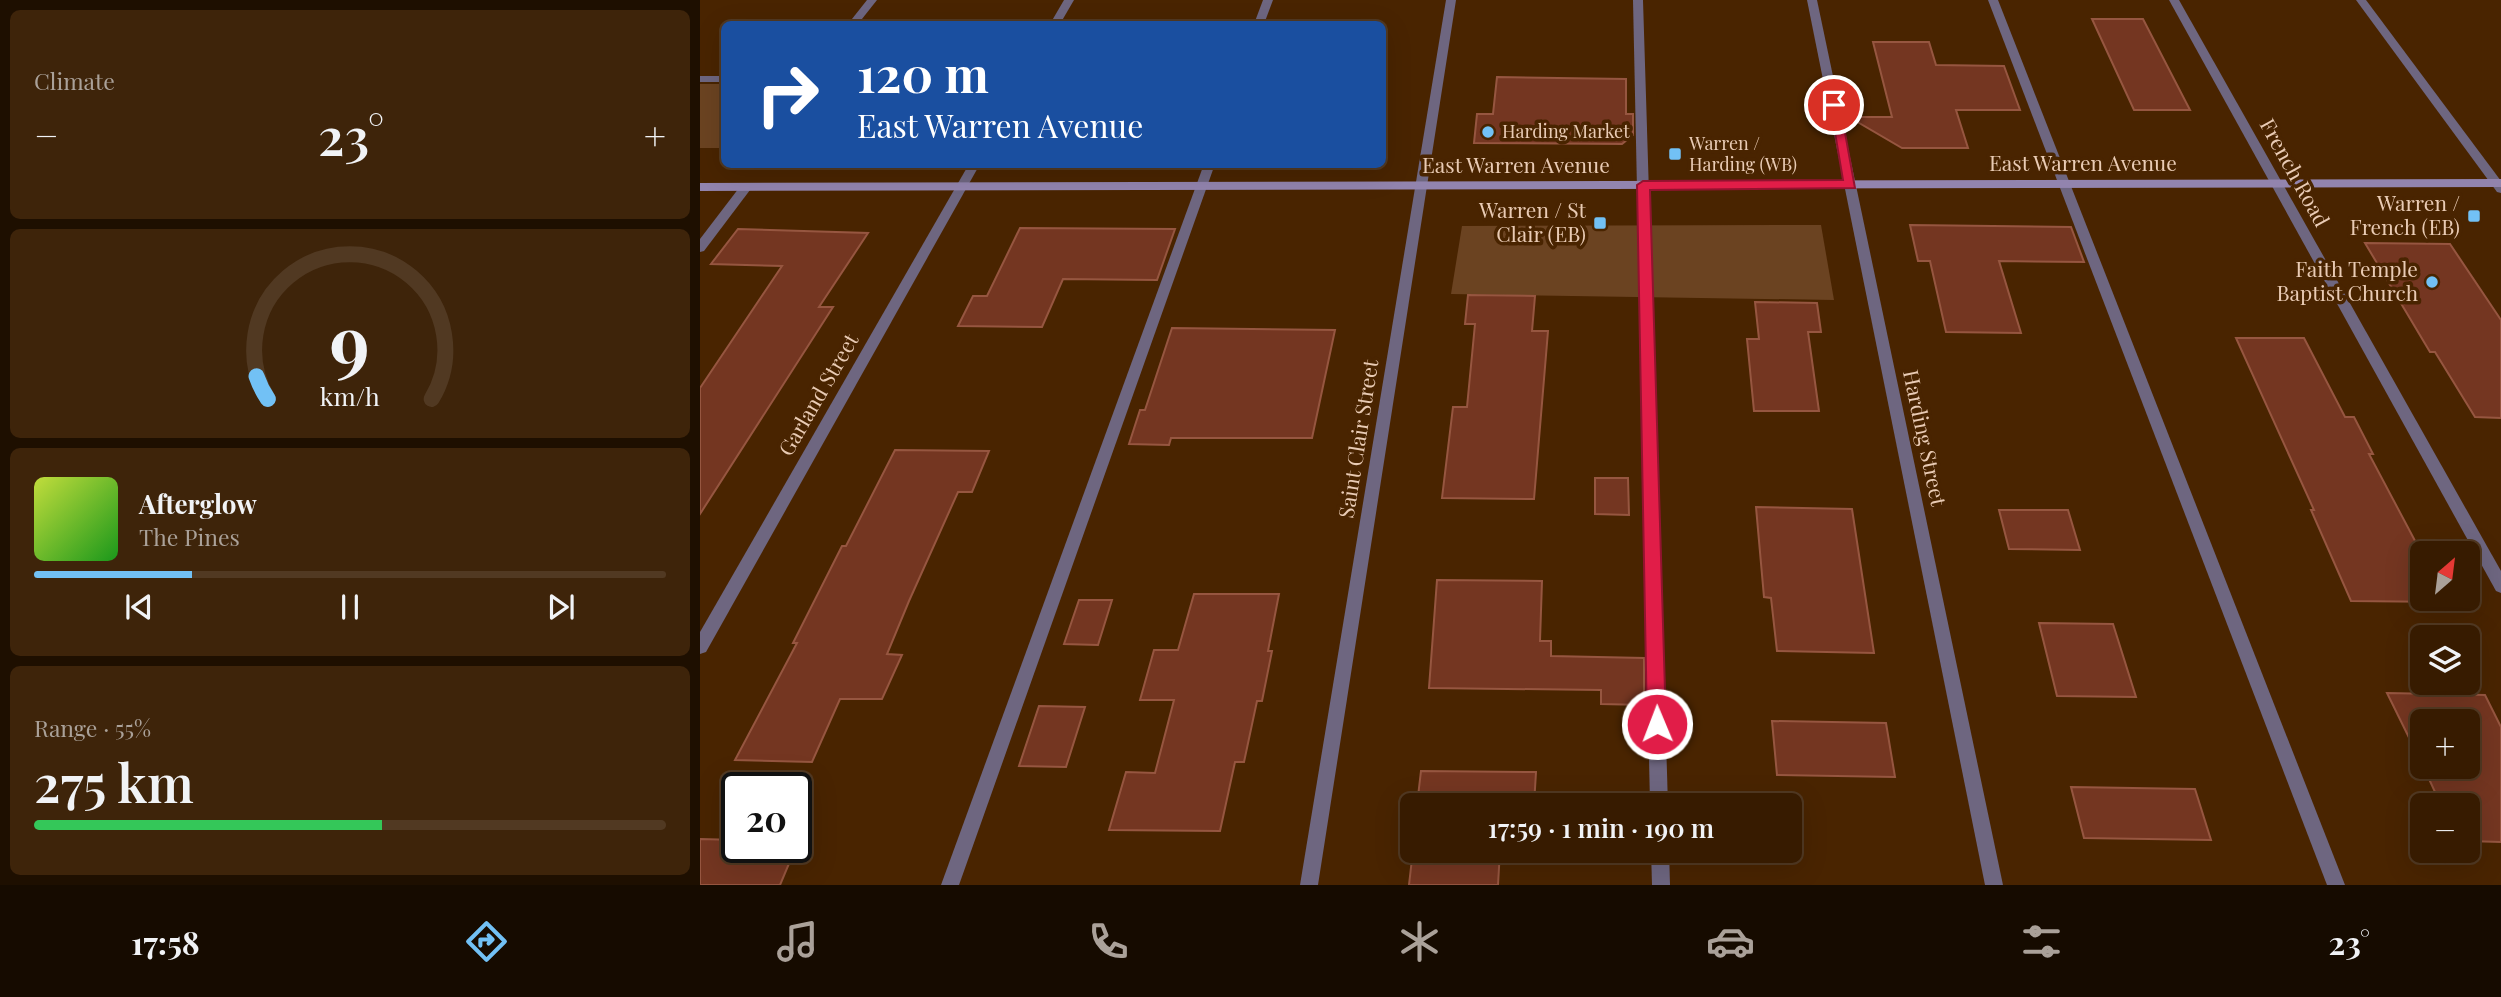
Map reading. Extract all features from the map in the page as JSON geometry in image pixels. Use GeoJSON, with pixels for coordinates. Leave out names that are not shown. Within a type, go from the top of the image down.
{"type":"FeatureCollection","features":[{"type":"Feature","properties":{"kind":"main road","name":"East Warren Avenue"},"geometry":{"type":"LineString","coordinates":[[700,187],[2275,183],[2499,185]]}},
{"type":"Feature","properties":{"kind":"street"},"geometry":{"type":"LineString","coordinates":[[855,21],[872,0]]}},
{"type":"Feature","properties":{"kind":"street"},"geometry":{"type":"LineString","coordinates":[[1057,21],[1069,0]]}},
{"type":"Feature","properties":{"kind":"street"},"geometry":{"type":"LineString","coordinates":[[1260,21],[1268,0]]}},
{"type":"Feature","properties":{"kind":"street","name":"Saint Clair Street"},"geometry":{"type":"LineString","coordinates":[[1310,885],[1451,0]]}},
{"type":"Feature","properties":{"kind":"street"},"geometry":{"type":"LineString","coordinates":[[1638,0],[1658,793]]}},
{"type":"Feature","properties":{"kind":"street","name":"Harding Street"},"geometry":{"type":"LineString","coordinates":[[1812,0],[1994,885]]}},
{"type":"Feature","properties":{"kind":"street"},"geometry":{"type":"LineString","coordinates":[[1993,0],[2336,885]]}},
{"type":"Feature","properties":{"kind":"street","name":"French Road"},"geometry":{"type":"LineString","coordinates":[[2174,0],[2501,586]]}},
{"type":"Feature","properties":{"kind":"street"},"geometry":{"type":"LineString","coordinates":[[2361,0],[2499,185]]}},
{"type":"Feature","properties":{"kind":"street"},"geometry":{"type":"LineString","coordinates":[[700,79],[721,79]]}},
{"type":"Feature","properties":{"kind":"street","name":"Garland Street"},"geometry":{"type":"LineString","coordinates":[[700,647],[973,168]]}},
{"type":"Feature","properties":{"kind":"street"},"geometry":{"type":"LineString","coordinates":[[950,885],[1209,168]]}},
{"type":"Feature","properties":{"kind":"street"},"geometry":{"type":"LineString","coordinates":[[700,248],[746,187]]}},
{"type":"Feature","properties":{"kind":"street"},"geometry":{"type":"LineString","coordinates":[[1660,863],[1661,885]]}},
{"type":"Feature","properties":{"kind":"shaded area"},"geometry":{"type":"Polygon","coordinates":[[[700,84],[721,84],[721,148],[700,148],[700,84]]]}},
{"type":"Feature","properties":{"kind":"shaded area"},"geometry":{"type":"Polygon","coordinates":[[[1821,225],[1834,300],[1451,294],[1462,226],[1821,225]]]}},
{"type":"Feature","properties":{"kind":"building"},"geometry":{"type":"Polygon","coordinates":[[[2092,19],[2143,19],[2190,110],[2134,110],[2092,19]]]}},
{"type":"Feature","properties":{"kind":"building"},"geometry":{"type":"Polygon","coordinates":[[[1873,42],[1929,42],[1936,65],[2004,66],[2020,110],[1956,110],[1968,148],[1902,148],[1849,117],[1892,117],[1873,42]]]}},
{"type":"Feature","properties":{"kind":"building"},"geometry":{"type":"Polygon","coordinates":[[[1497,77],[1626,79],[1626,114],[1633,114],[1633,135],[1622,144],[1474,143],[1477,114],[1493,114],[1497,77]]]}},
{"type":"Feature","properties":{"kind":"building"},"geometry":{"type":"Polygon","coordinates":[[[1910,225],[2071,227],[2084,262],[1999,261],[2021,333],[1946,332],[1930,261],[1918,261],[1910,225]]]}},
{"type":"Feature","properties":{"kind":"building"},"geometry":{"type":"Polygon","coordinates":[[[1020,228],[1175,229],[1157,280],[1063,279],[1042,327],[958,326],[973,296],[987,296],[1020,228]]]}},
{"type":"Feature","properties":{"kind":"building"},"geometry":{"type":"Polygon","coordinates":[[[738,229],[868,233],[819,307],[833,307],[700,514],[700,388],[782,266],[711,264],[738,229]]]}},
{"type":"Feature","properties":{"kind":"building","name":"Faith Temple Baptist Church"},"geometry":{"type":"Polygon","coordinates":[[[2365,243],[2450,244],[2501,320],[2501,418],[2475,417],[2435,352],[2430,352],[2365,243]]]}},
{"type":"Feature","properties":{"kind":"building"},"geometry":{"type":"Polygon","coordinates":[[[1468,295],[1535,296],[1532,331],[1548,331],[1534,499],[1442,498],[1453,407],[1467,407],[1475,324],[1465,324],[1468,295]]]}},
{"type":"Feature","properties":{"kind":"building"},"geometry":{"type":"Polygon","coordinates":[[[1755,302],[1817,303],[1821,332],[1808,332],[1819,411],[1754,411],[1747,339],[1759,339],[1755,302]]]}},
{"type":"Feature","properties":{"kind":"building"},"geometry":{"type":"Polygon","coordinates":[[[1172,328],[1335,330],[1312,438],[1171,438],[1169,445],[1129,444],[1140,410],[1145,410],[1172,328]]]}},
{"type":"Feature","properties":{"kind":"building"},"geometry":{"type":"Polygon","coordinates":[[[2236,338],[2304,338],[2345,417],[2354,417],[2373,454],[2369,454],[2415,541],[2410,541],[2410,602],[2351,601],[2311,510],[2314,510],[2236,338]]]}},
{"type":"Feature","properties":{"kind":"building"},"geometry":{"type":"Polygon","coordinates":[[[895,450],[989,451],[972,492],[958,492],[909,601],[887,654],[902,655],[882,699],[840,699],[812,762],[735,760],[797,643],[793,643],[842,546],[846,546],[895,450]]]}},
{"type":"Feature","properties":{"kind":"building"},"geometry":{"type":"Polygon","coordinates":[[[1595,478],[1628,478],[1629,515],[1595,514],[1595,478]]]}},
{"type":"Feature","properties":{"kind":"building"},"geometry":{"type":"Polygon","coordinates":[[[1756,507],[1852,509],[1874,653],[1777,651],[1771,598],[1764,597],[1756,507]]]}},
{"type":"Feature","properties":{"kind":"building"},"geometry":{"type":"Polygon","coordinates":[[[1999,510],[2068,510],[2080,550],[2009,549],[1999,510]]]}},
{"type":"Feature","properties":{"kind":"building"},"geometry":{"type":"Polygon","coordinates":[[[1437,580],[1542,581],[1540,641],[1551,641],[1551,656],[1644,658],[1644,705],[1601,704],[1601,690],[1429,688],[1437,580]]]}},
{"type":"Feature","properties":{"kind":"building"},"geometry":{"type":"Polygon","coordinates":[[[1194,594],[1279,594],[1262,701],[1257,701],[1244,762],[1235,762],[1220,831],[1109,830],[1126,772],[1155,773],[1174,700],[1140,700],[1154,650],[1178,650],[1194,594]]]}},
{"type":"Feature","properties":{"kind":"building"},"geometry":{"type":"Polygon","coordinates":[[[1079,600],[1112,600],[1098,645],[1064,644],[1079,600]]]}},
{"type":"Feature","properties":{"kind":"building"},"geometry":{"type":"Polygon","coordinates":[[[2039,623],[2113,624],[2136,697],[2057,696],[2039,623]]]}},
{"type":"Feature","properties":{"kind":"building"},"geometry":{"type":"Polygon","coordinates":[[[2387,693],[2485,695],[2501,727],[2501,842],[2480,841],[2480,793],[2435,793],[2429,779],[2480,779],[2480,709],[2410,709],[2410,740],[2387,693]]]}},
{"type":"Feature","properties":{"kind":"building"},"geometry":{"type":"Polygon","coordinates":[[[1039,706],[1085,707],[1066,767],[1019,766],[1039,706]]]}},
{"type":"Feature","properties":{"kind":"building"},"geometry":{"type":"Polygon","coordinates":[[[1772,721],[1886,723],[1895,777],[1777,775],[1772,721]]]}},
{"type":"Feature","properties":{"kind":"building"},"geometry":{"type":"Polygon","coordinates":[[[1421,771],[1536,772],[1535,793],[1418,793],[1421,771]]]}},
{"type":"Feature","properties":{"kind":"building"},"geometry":{"type":"Polygon","coordinates":[[[2071,787],[2195,789],[2211,840],[2084,838],[2071,787]]]}},
{"type":"Feature","properties":{"kind":"building"},"geometry":{"type":"Polygon","coordinates":[[[700,839],[721,840],[721,863],[789,863],[780,885],[700,885],[700,839]]]}},
{"type":"Feature","properties":{"kind":"building"},"geometry":{"type":"Polygon","coordinates":[[[1412,863],[1499,863],[1498,885],[1409,885],[1412,863]]]}},
{"type":"Feature","properties":{"kind":"place","name":"Harding Market"},"geometry":{"type":"Point","coordinates":[1488,132]}},
{"type":"Feature","properties":{"kind":"place","name":"Warren / Harding (WB)"},"geometry":{"type":"Point","coordinates":[1675,154]}},
{"type":"Feature","properties":{"kind":"place","name":"Warren / French (EB)"},"geometry":{"type":"Point","coordinates":[2474,216]}},
{"type":"Feature","properties":{"kind":"place","name":"Warren / St Clair (EB)"},"geometry":{"type":"Point","coordinates":[1600,223]}},
{"type":"Feature","properties":{"kind":"place","name":"Faith Temple Baptist Church"},"geometry":{"type":"Point","coordinates":[2432,282]}},
{"type":"Feature","properties":{"kind":"route"},"geometry":{"type":"LineString","coordinates":[[1657,724],[1643,185],[1850,184],[1834,105]]}}]}
